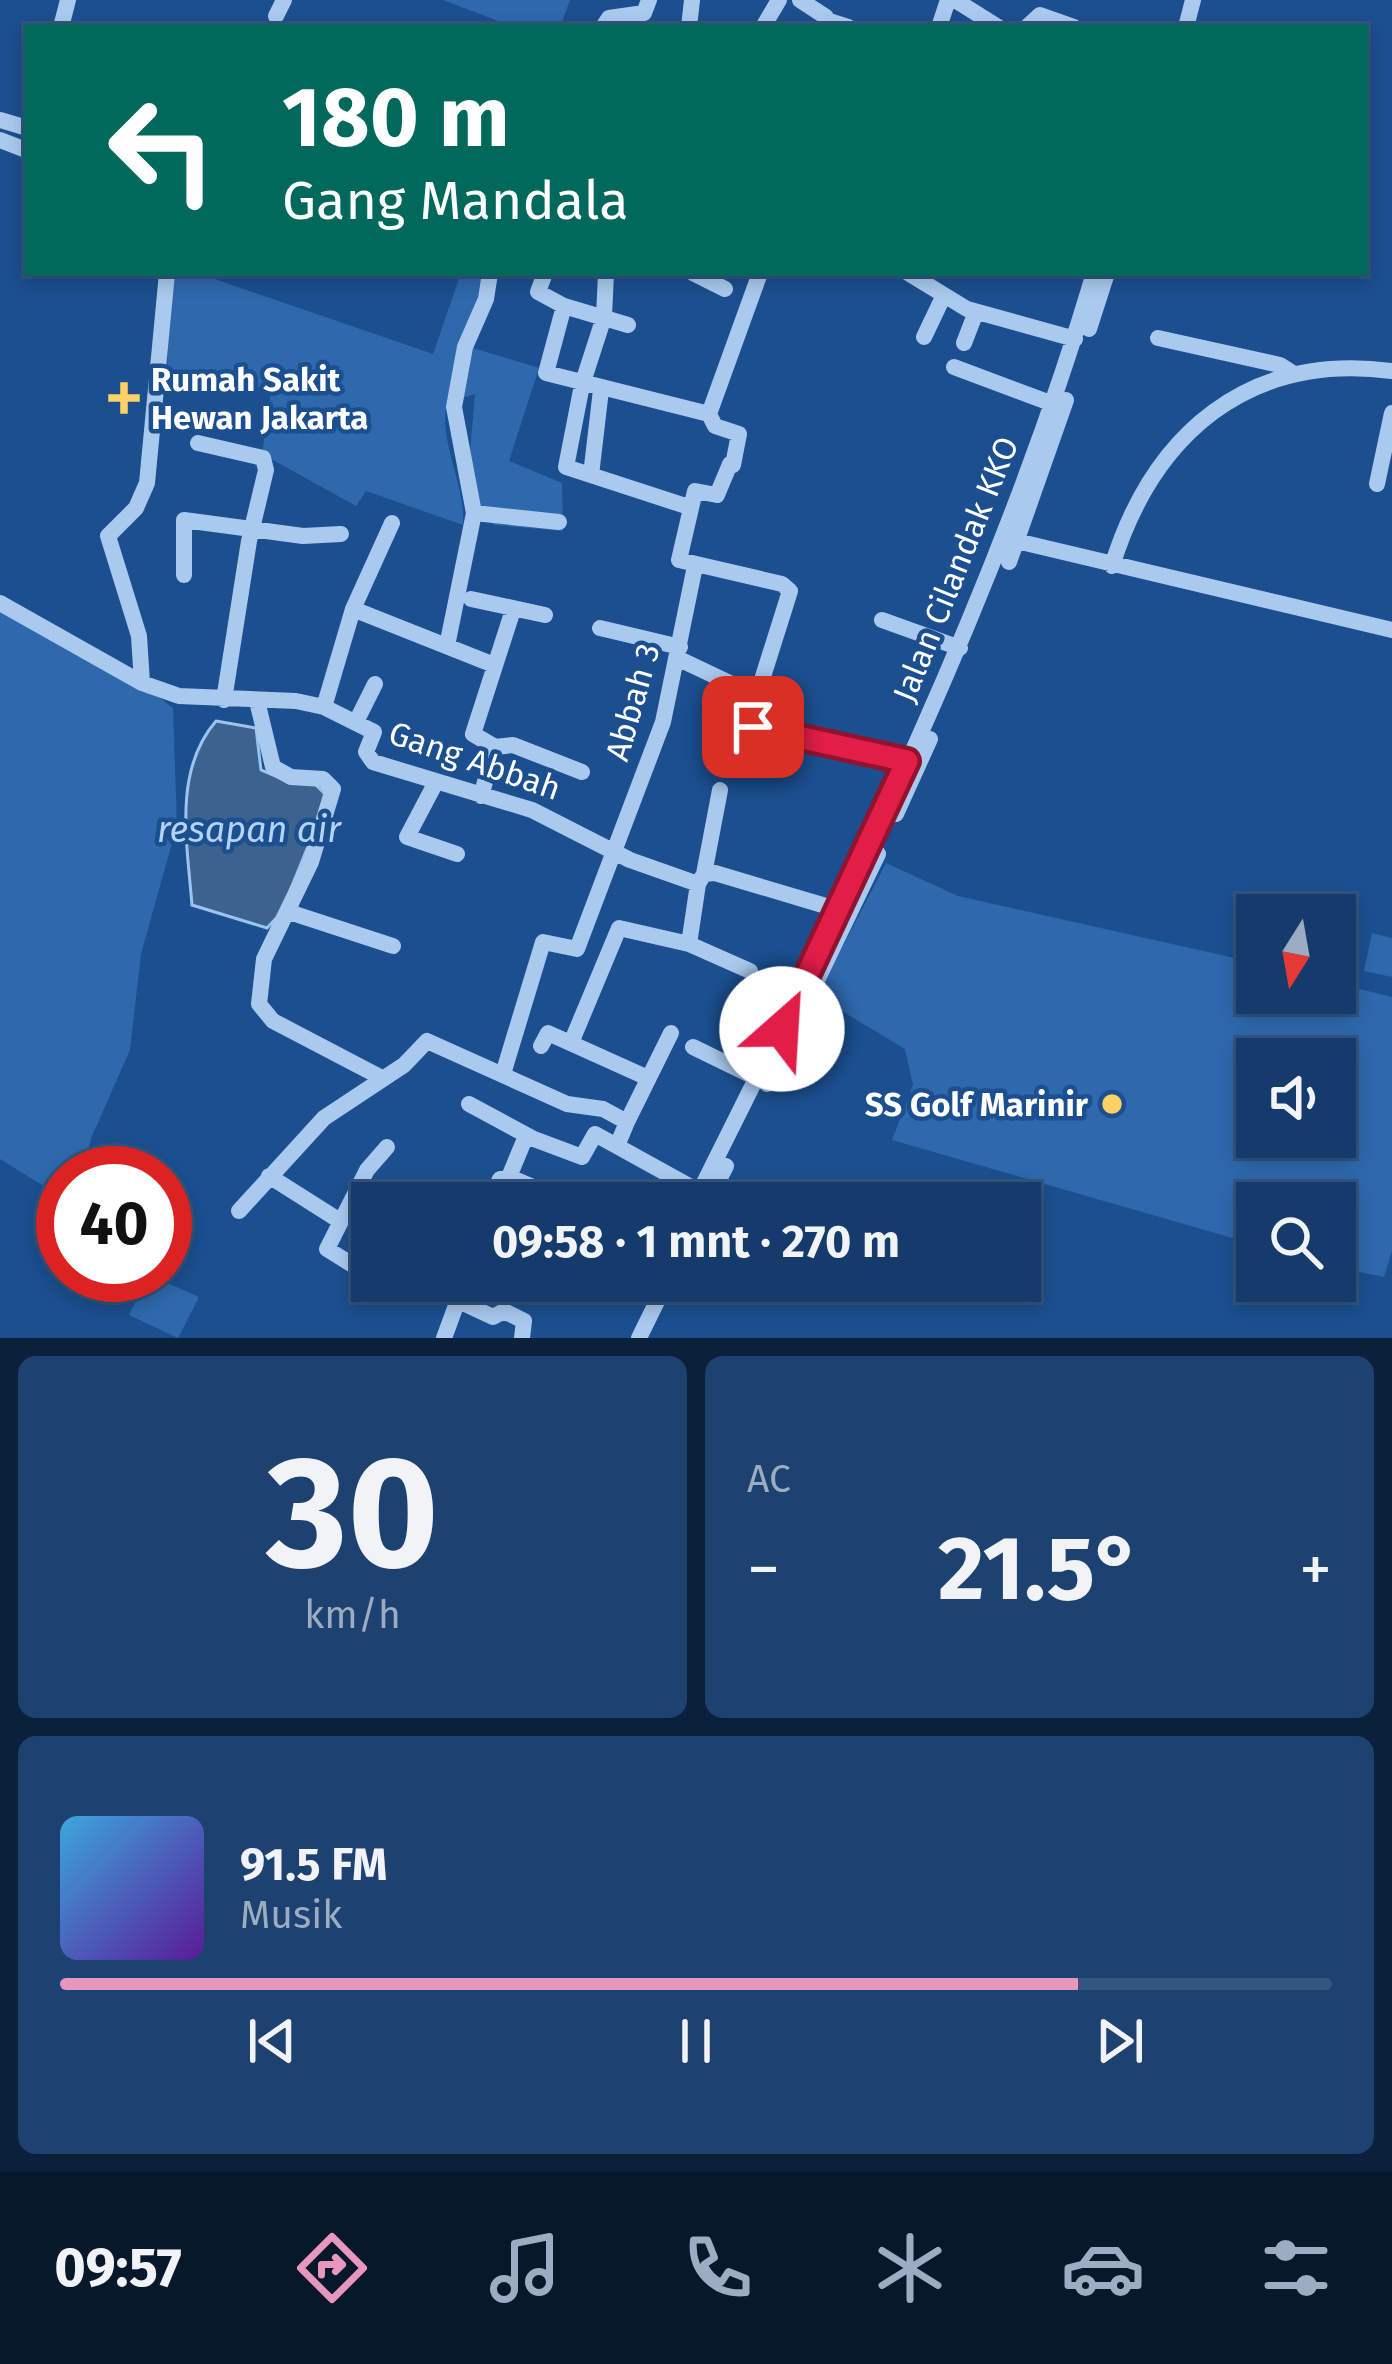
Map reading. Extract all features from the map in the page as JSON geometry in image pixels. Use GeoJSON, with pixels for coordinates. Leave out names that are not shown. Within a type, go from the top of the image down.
{"type":"FeatureCollection","features":[{"type":"Feature","properties":{"kind":"street"},"geometry":{"type":"LineString","coordinates":[[605,24],[609,18],[644,14],[649,0]]}},
{"type":"Feature","properties":{"kind":"street"},"geometry":{"type":"LineString","coordinates":[[800,0],[830,16]]}},
{"type":"Feature","properties":{"kind":"street"},"geometry":{"type":"LineString","coordinates":[[952,0],[993,24]]}},
{"type":"Feature","properties":{"kind":"street"},"geometry":{"type":"LineString","coordinates":[[1037,14],[1066,24]]}},
{"type":"Feature","properties":{"kind":"street"},"geometry":{"type":"LineString","coordinates":[[142,683],[139,636],[107,536],[136,508],[147,483],[167,276]]}},
{"type":"Feature","properties":{"kind":"street"},"geometry":{"type":"LineString","coordinates":[[447,646],[463,597],[474,513],[454,407],[465,347],[486,299],[490,276]]}},
{"type":"Feature","properties":{"kind":"street"},"geometry":{"type":"LineString","coordinates":[[544,276],[538,292],[564,307],[628,325]]}},
{"type":"Feature","properties":{"kind":"street"},"geometry":{"type":"LineString","coordinates":[[564,307],[545,371],[582,385],[709,415],[715,425],[739,434],[717,495],[695,491],[689,507],[566,466],[582,385],[604,317],[606,276]]}},
{"type":"Feature","properties":{"kind":"street"},"geometry":{"type":"LineString","coordinates":[[699,276],[724,289]]}},
{"type":"Feature","properties":{"kind":"street"},"geometry":{"type":"LineString","coordinates":[[709,415],[759,276]]}},
{"type":"Feature","properties":{"kind":"street"},"geometry":{"type":"LineString","coordinates":[[913,276],[976,312],[1075,339]]}},
{"type":"Feature","properties":{"kind":"street","name":"Jalan Cilandak KKO"},"geometry":{"type":"LineString","coordinates":[[892,810],[907,761],[1012,540],[1093,276]]}},
{"type":"Feature","properties":{"kind":"street","name":"Jalan Cilandak KKO"},"geometry":{"type":"LineString","coordinates":[[709,1182],[846,912],[1012,540],[1106,276]]}},
{"type":"Feature","properties":{"kind":"street"},"geometry":{"type":"LineString","coordinates":[[924,338],[944,295]]}},
{"type":"Feature","properties":{"kind":"street"},"geometry":{"type":"LineString","coordinates":[[964,344],[976,312]]}},
{"type":"Feature","properties":{"kind":"street"},"geometry":{"type":"LineString","coordinates":[[1158,338],[1280,364],[1294,374]]}},
{"type":"Feature","properties":{"kind":"street"},"geometry":{"type":"LineString","coordinates":[[954,367],[1053,404]]}},
{"type":"Feature","properties":{"kind":"street"},"geometry":{"type":"LineString","coordinates":[[1112,566],[1126,519],[1149,476],[1179,439],[1240,394],[1294,374],[1339,368],[1392,371]]}},
{"type":"Feature","properties":{"kind":"street"},"geometry":{"type":"LineString","coordinates":[[591,476],[601,390]]}},
{"type":"Feature","properties":{"kind":"street"},"geometry":{"type":"LineString","coordinates":[[1377,484],[1392,413]]}},
{"type":"Feature","properties":{"kind":"street"},"geometry":{"type":"LineString","coordinates":[[198,443],[263,458],[266,470],[251,528],[224,700]]}},
{"type":"Feature","properties":{"kind":"street","name":"Abbah 3"},"geometry":{"type":"LineString","coordinates":[[503,1074],[543,942],[577,949],[610,850],[657,741],[695,566],[679,560],[689,507]]}},
{"type":"Feature","properties":{"kind":"street"},"geometry":{"type":"LineString","coordinates":[[474,513],[559,522]]}},
{"type":"Feature","properties":{"kind":"street"},"geometry":{"type":"LineString","coordinates":[[184,575],[184,520],[303,536],[341,534]]}},
{"type":"Feature","properties":{"kind":"street"},"geometry":{"type":"LineString","coordinates":[[324,707],[353,609],[392,523]]}},
{"type":"Feature","properties":{"kind":"street"},"geometry":{"type":"LineString","coordinates":[[1012,540],[1392,630]]}},
{"type":"Feature","properties":{"kind":"street"},"geometry":{"type":"LineString","coordinates":[[695,566],[782,584],[790,591],[749,721],[753,727],[907,761]]}},
{"type":"Feature","properties":{"kind":"street"},"geometry":{"type":"LineString","coordinates":[[463,597],[545,615]]}},
{"type":"Feature","properties":{"kind":"street","name":"Gang Abbah"},"geometry":{"type":"LineString","coordinates":[[0,602],[142,683],[179,696],[324,707],[374,732],[368,760],[563,822],[610,850],[701,879],[846,912]]}},
{"type":"Feature","properties":{"kind":"street"},"geometry":{"type":"LineString","coordinates":[[353,609],[494,665]]}},
{"type":"Feature","properties":{"kind":"street"},"geometry":{"type":"LineString","coordinates":[[513,610],[473,734],[494,747],[513,745],[582,772]]}},
{"type":"Feature","properties":{"kind":"street"},"geometry":{"type":"LineString","coordinates":[[882,620],[961,648]]}},
{"type":"Feature","properties":{"kind":"street"},"geometry":{"type":"LineString","coordinates":[[600,628],[679,652],[757,696]]}},
{"type":"Feature","properties":{"kind":"street"},"geometry":{"type":"LineString","coordinates":[[356,722],[375,684]]}},
{"type":"Feature","properties":{"kind":"street"},"geometry":{"type":"LineString","coordinates":[[257,701],[273,767],[292,777],[323,779],[333,789],[290,912],[264,959],[259,1004],[274,1021],[382,1078]]}},
{"type":"Feature","properties":{"kind":"street"},"geometry":{"type":"LineString","coordinates":[[481,796],[494,747]]}},
{"type":"Feature","properties":{"kind":"street"},"geometry":{"type":"LineString","coordinates":[[436,782],[407,837],[457,854]]}},
{"type":"Feature","properties":{"kind":"street"},"geometry":{"type":"LineString","coordinates":[[689,944],[720,790]]}},
{"type":"Feature","properties":{"kind":"street"},"geometry":{"type":"LineString","coordinates":[[290,912],[393,946]]}},
{"type":"Feature","properties":{"kind":"street"},"geometry":{"type":"LineString","coordinates":[[572,1042],[619,928],[689,944],[750,971]]}},
{"type":"Feature","properties":{"kind":"street"},"geometry":{"type":"LineString","coordinates":[[541,1046],[548,1033],[648,1078]]}},
{"type":"Feature","properties":{"kind":"street"},"geometry":{"type":"LineString","coordinates":[[617,1146],[670,1033]]}},
{"type":"Feature","properties":{"kind":"street"},"geometry":{"type":"LineString","coordinates":[[239,1211],[324,1118],[404,1065],[427,1041],[567,1104],[603,1109],[627,1122]]}},
{"type":"Feature","properties":{"kind":"street"},"geometry":{"type":"LineString","coordinates":[[693,1047],[763,1081]]}},
{"type":"Feature","properties":{"kind":"street"},"geometry":{"type":"LineString","coordinates":[[470,1104],[524,1129],[533,1138],[582,1157],[595,1134],[673,1182]]}},
{"type":"Feature","properties":{"kind":"street"},"geometry":{"type":"LineString","coordinates":[[509,1177],[520,1140],[533,1138]]}},
{"type":"Feature","properties":{"kind":"street"},"geometry":{"type":"LineString","coordinates":[[351,1264],[328,1249],[386,1147]]}},
{"type":"Feature","properties":{"kind":"street"},"geometry":{"type":"LineString","coordinates":[[269,1176],[340,1222]]}},
{"type":"Feature","properties":{"kind":"street"},"geometry":{"type":"LineString","coordinates":[[498,1182],[509,1177],[521,1182]]}},
{"type":"Feature","properties":{"kind":"street"},"geometry":{"type":"LineString","coordinates":[[444,1338],[449,1302]]}},
{"type":"Feature","properties":{"kind":"street"},"geometry":{"type":"LineString","coordinates":[[468,1302],[494,1317],[504,1311],[524,1321],[522,1338]]}},
{"type":"Feature","properties":{"kind":"street"},"geometry":{"type":"LineString","coordinates":[[627,1338],[645,1302]]}},
{"type":"Feature","properties":{"kind":"street"},"geometry":{"type":"LineString","coordinates":[[639,1338],[657,1302]]}},
{"type":"Feature","properties":{"kind":"shaded area"},"geometry":{"type":"Polygon","coordinates":[[[443,0],[570,0],[561,24],[506,24],[443,0]]]}},
{"type":"Feature","properties":{"kind":"shaded area"},"geometry":{"type":"Polygon","coordinates":[[[169,276],[206,276],[433,354],[460,276],[483,276],[479,305],[460,344],[539,368],[509,461],[562,483],[563,531],[495,525],[480,517],[470,453],[475,394],[447,403],[445,418],[463,525],[366,491],[356,506],[262,454],[271,392],[242,382],[222,391],[167,378],[169,276]]]}},
{"type":"Feature","properties":{"kind":"shaded area"},"geometry":{"type":"Polygon","coordinates":[[[0,610],[70,644],[115,677],[148,689],[173,708],[177,825],[141,954],[130,1050],[89,1146],[36,1146],[36,1181],[0,1159],[0,610]]]}},
{"type":"Feature","properties":{"kind":"shaded area"},"geometry":{"type":"Polygon","coordinates":[[[886,863],[958,896],[1236,958],[1236,1014],[1356,1014],[1356,988],[1392,997],[1392,1251],[1384,1277],[1356,1271],[1356,1182],[1236,1182],[1236,1239],[892,1140],[913,1085],[905,1049],[817,996],[886,863]]]}},
{"type":"Feature","properties":{"kind":"shaded area"},"geometry":{"type":"Polygon","coordinates":[[[1372,933],[1392,938],[1392,977],[1364,971],[1372,933]]]}},
{"type":"Feature","properties":{"kind":"shaded area"},"geometry":{"type":"Polygon","coordinates":[[[192,1294],[199,1297],[178,1338],[129,1315],[136,1302],[192,1302],[192,1294]]]}},
{"type":"Feature","properties":{"kind":"water","name":"resapan air"},"geometry":{"type":"Polygon","coordinates":[[[216,721],[256,728],[261,770],[292,783],[315,784],[328,797],[281,913],[267,928],[192,905],[188,785],[202,741],[216,721]]]}},
{"type":"Feature","properties":{"kind":"place","name":"Rumah Sakit Hewan Jakarta"},"geometry":{"type":"Point","coordinates":[124,398]}},
{"type":"Feature","properties":{"kind":"place","name":"SS Golf Marinir"},"geometry":{"type":"Point","coordinates":[1112,1104]}},
{"type":"Feature","properties":{"kind":"route"},"geometry":{"type":"LineString","coordinates":[[753,727],[907,761],[782,1029]]}}]}
